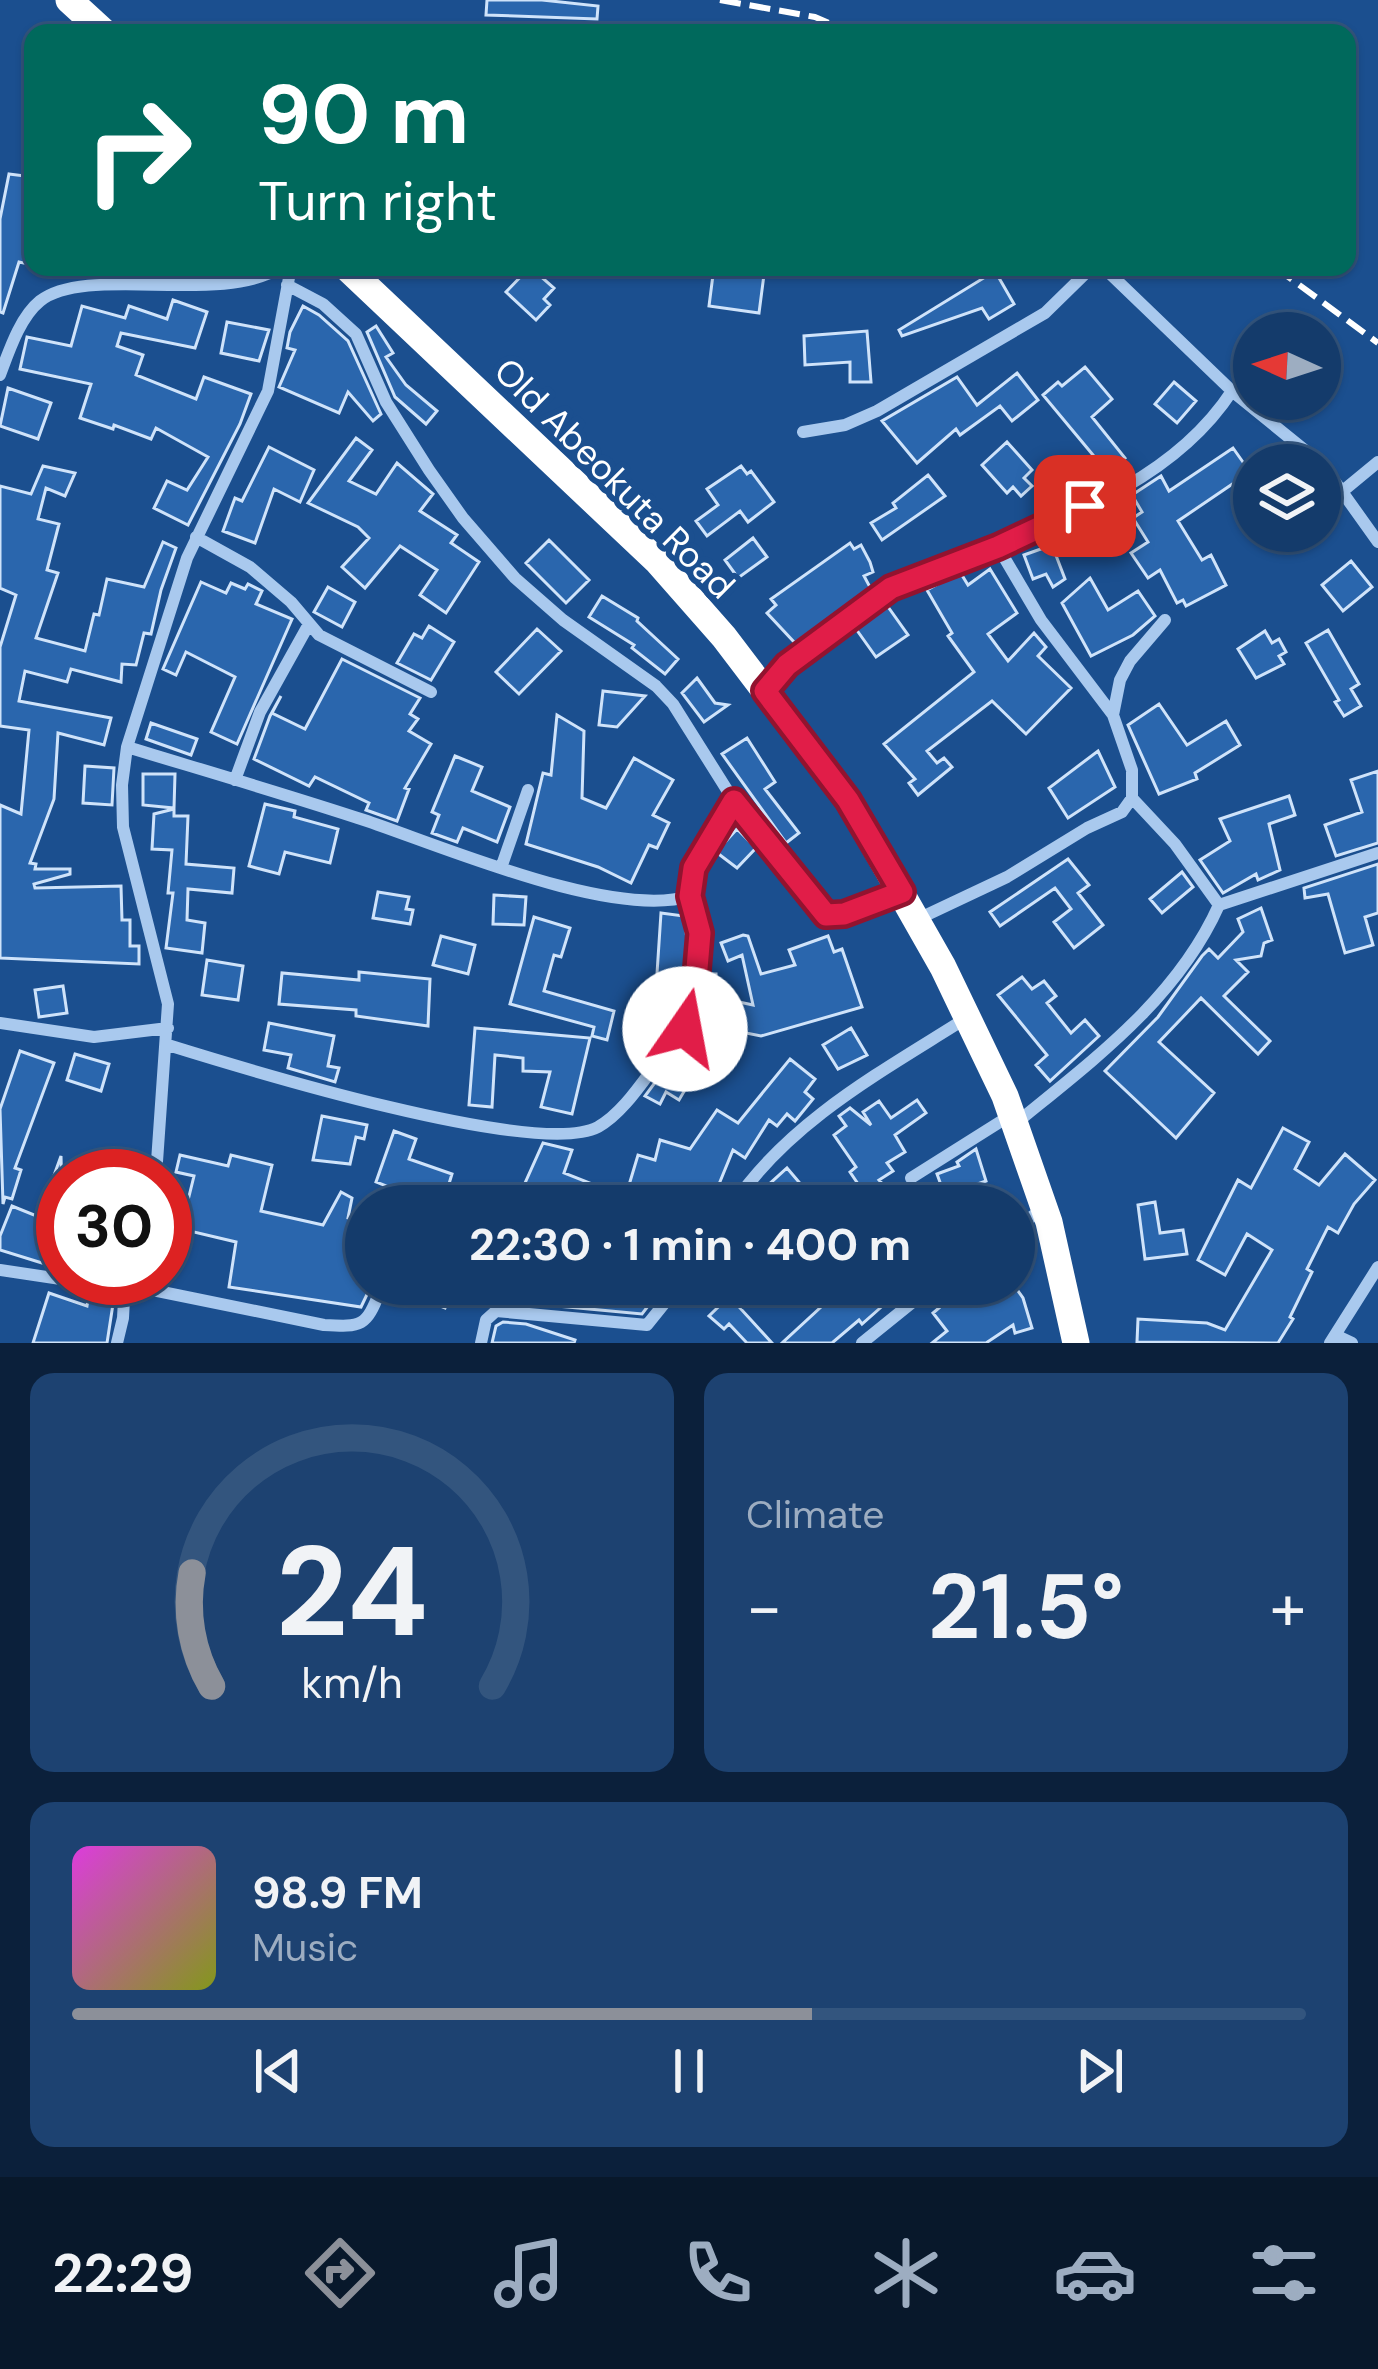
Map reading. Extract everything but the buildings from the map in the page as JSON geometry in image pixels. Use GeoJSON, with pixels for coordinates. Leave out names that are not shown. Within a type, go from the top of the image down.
{"type":"FeatureCollection","features":[{"type":"Feature","properties":{"kind":"highway"},"geometry":{"type":"LineString","coordinates":[[69,0],[95,24]]}},
{"type":"Feature","properties":{"kind":"highway","name":"Old Abeokuta Road"},"geometry":{"type":"LineString","coordinates":[[356,276],[658,562],[848,800],[969,1017],[1013,1119],[1045,1208],[1076,1343]]}},
{"type":"Feature","properties":{"kind":"street"},"geometry":{"type":"LineString","coordinates":[[0,375],[25,319],[52,294],[105,286],[237,282],[254,276]]}},
{"type":"Feature","properties":{"kind":"street"},"geometry":{"type":"LineString","coordinates":[[158,1149],[168,1028],[161,964],[123,826],[127,747],[158,641],[196,537],[268,391],[289,276]]}},
{"type":"Feature","properties":{"kind":"street"},"geometry":{"type":"LineString","coordinates":[[803,432],[845,425],[877,411],[1045,314],[1083,276]]}},
{"type":"Feature","properties":{"kind":"street"},"geometry":{"type":"LineString","coordinates":[[1112,276],[1232,391],[1322,465],[1378,542]]}},
{"type":"Feature","properties":{"kind":"street"},"geometry":{"type":"LineString","coordinates":[[287,285],[323,304],[356,334],[386,402],[463,518],[515,578],[673,704],[734,801],[826,915],[844,914],[902,892]]}},
{"type":"Feature","properties":{"kind":"street"},"geometry":{"type":"LineString","coordinates":[[765,691],[787,665],[891,588],[998,547],[1113,493],[1189,443],[1213,420],[1232,391]]}},
{"type":"Feature","properties":{"kind":"street"},"geometry":{"type":"LineString","coordinates":[[1344,490],[1378,462]]}},
{"type":"Feature","properties":{"kind":"street"},"geometry":{"type":"LineString","coordinates":[[196,537],[250,567],[291,602],[319,635],[431,692]]}},
{"type":"Feature","properties":{"kind":"street"},"geometry":{"type":"LineString","coordinates":[[918,919],[1007,878],[1122,812],[1132,798],[1132,770],[1113,715],[1041,620],[998,547]]}},
{"type":"Feature","properties":{"kind":"street"},"geometry":{"type":"LineString","coordinates":[[1113,715],[1120,680],[1130,661],[1165,620]]}},
{"type":"Feature","properties":{"kind":"street"},"geometry":{"type":"LineString","coordinates":[[235,780],[260,712],[309,624]]}},
{"type":"Feature","properties":{"kind":"street"},"geometry":{"type":"LineString","coordinates":[[127,747],[538,880],[647,903],[670,903],[690,896]]}},
{"type":"Feature","properties":{"kind":"street"},"geometry":{"type":"LineString","coordinates":[[501,868],[528,790]]}},
{"type":"Feature","properties":{"kind":"street"},"geometry":{"type":"LineString","coordinates":[[1132,798],[1175,844],[1219,905]]}},
{"type":"Feature","properties":{"kind":"street"},"geometry":{"type":"LineString","coordinates":[[168,1045],[267,1075],[472,1125],[566,1133],[596,1128],[637,1089],[685,1029],[695,992],[700,933],[690,896],[694,868],[734,801]]}},
{"type":"Feature","properties":{"kind":"street"},"geometry":{"type":"LineString","coordinates":[[910,1178],[1013,1119],[1084,1067],[1157,999],[1201,944],[1219,905],[1378,853]]}},
{"type":"Feature","properties":{"kind":"street"},"geometry":{"type":"LineString","coordinates":[[750,1185],[828,1106],[969,1017]]}},
{"type":"Feature","properties":{"kind":"street"},"geometry":{"type":"LineString","coordinates":[[0,1024],[94,1036],[168,1028]]}},
{"type":"Feature","properties":{"kind":"street"},"geometry":{"type":"LineString","coordinates":[[1035,1215],[1045,1208]]}},
{"type":"Feature","properties":{"kind":"street"},"geometry":{"type":"LineString","coordinates":[[1352,1343],[1332,1339],[1378,1267]]}},
{"type":"Feature","properties":{"kind":"street"},"geometry":{"type":"LineString","coordinates":[[1,1271],[36,1276]]}},
{"type":"Feature","properties":{"kind":"street"},"geometry":{"type":"LineString","coordinates":[[192,1295],[342,1326],[357,1326],[369,1318],[374,1305]]}},
{"type":"Feature","properties":{"kind":"street"},"geometry":{"type":"LineString","coordinates":[[117,1343],[123,1305]]}},
{"type":"Feature","properties":{"kind":"street"},"geometry":{"type":"LineString","coordinates":[[481,1343],[486,1320],[496,1312],[647,1325],[663,1305]]}},
{"type":"Feature","properties":{"kind":"street"},"geometry":{"type":"LineString","coordinates":[[862,1343],[909,1305]]}},
{"type":"Feature","properties":{"kind":"railway"},"geometry":{"type":"LineString","coordinates":[[720,0],[831,24]]}},
{"type":"Feature","properties":{"kind":"railway"},"geometry":{"type":"LineString","coordinates":[[1287,276],[1378,343]]}},
{"type":"Feature","properties":{"kind":"route"},"geometry":{"type":"LineString","coordinates":[[685,1029],[695,992],[700,933],[690,896],[694,868],[734,801],[826,915],[844,914],[902,892],[848,800],[765,691],[787,665],[891,588],[998,547],[1085,506]]}}]}
